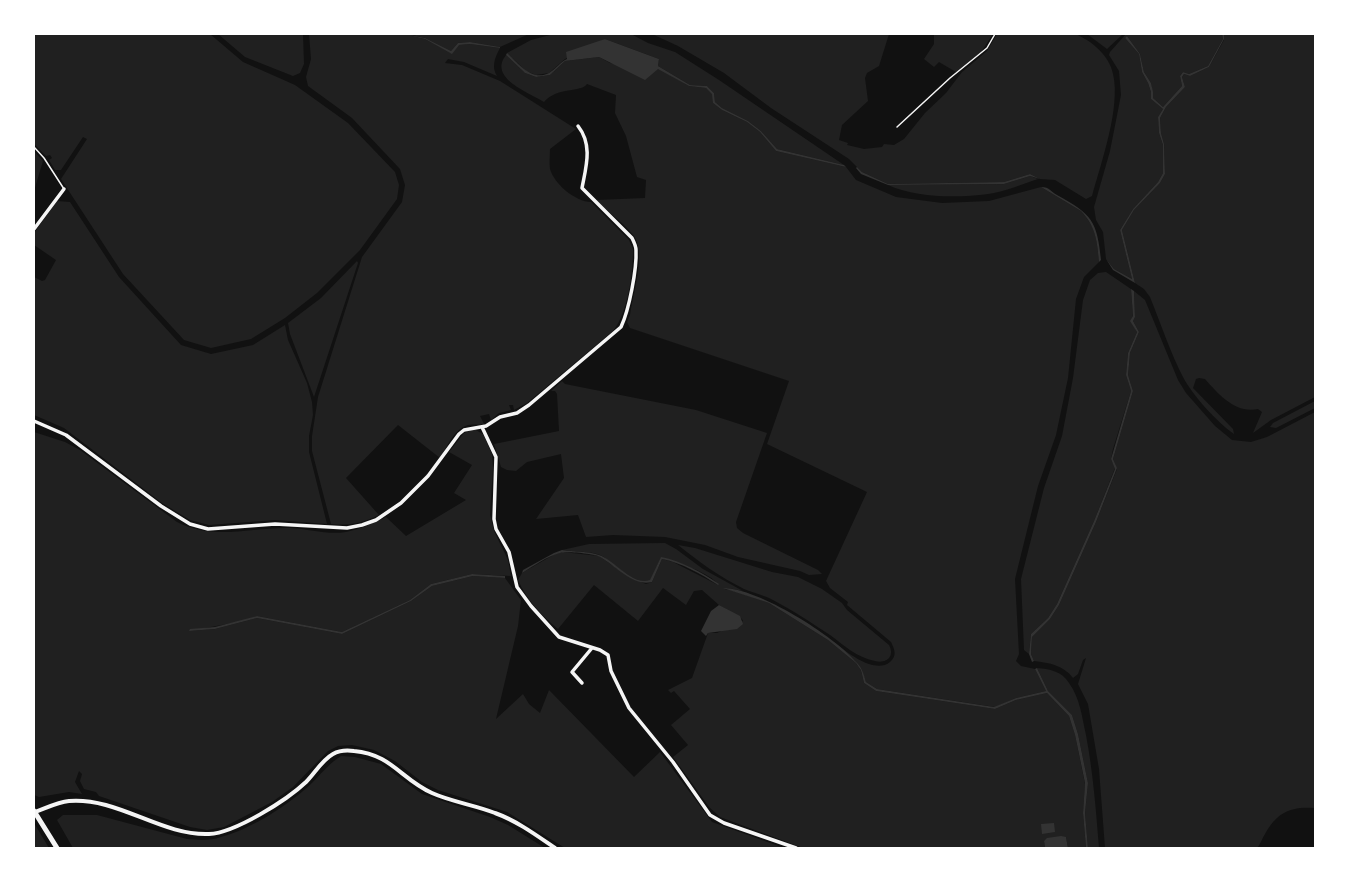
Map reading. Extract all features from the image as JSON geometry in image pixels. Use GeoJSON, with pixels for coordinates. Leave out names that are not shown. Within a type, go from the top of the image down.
{"type":"FeatureCollection","features":[{"type":"Feature","properties":{"kind":"main road"},"geometry":{"type":"LineString","coordinates":[[35,811],[57,848]]}},
{"type":"Feature","properties":{"kind":"street"},"geometry":{"type":"LineString","coordinates":[[34,421],[66,435],[176,516],[190,524],[208,529],[275,524],[347,528],[369,523],[384,515],[408,497],[432,470],[459,434],[468,428],[482,427],[500,417],[517,413],[529,405],[616,333],[621,327],[627,314],[636,259],[636,248],[632,238],[582,188],[587,162],[588,145],[584,132],[578,126]]}},
{"type":"Feature","properties":{"kind":"street"},"geometry":{"type":"LineString","coordinates":[[34,229],[64,189]]}},
{"type":"Feature","properties":{"kind":"street"},"geometry":{"type":"LineString","coordinates":[[482,427],[491,444],[496,460],[494,523],[509,552],[517,587],[531,606],[560,637],[603,652],[609,657],[612,671],[629,708],[673,762],[710,815],[724,823],[796,848]]}},
{"type":"Feature","properties":{"kind":"street"},"geometry":{"type":"LineString","coordinates":[[582,683],[572,672],[592,648]]}},
{"type":"Feature","properties":{"kind":"street"},"geometry":{"type":"LineString","coordinates":[[35,811],[69,801],[96,803],[186,831],[203,834],[218,833],[242,824],[282,800],[301,787],[329,757],[341,750],[349,750],[383,759],[432,793],[504,817],[555,848]]}},
{"type":"Feature","properties":{"kind":"lane"},"geometry":{"type":"LineString","coordinates":[[897,127],[950,78],[987,48],[995,34]]}},
{"type":"Feature","properties":{"kind":"lane"},"geometry":{"type":"LineString","coordinates":[[34,147],[44,158],[64,189]]}},
{"type":"Feature","properties":{"kind":"shaded area"},"geometry":{"type":"Polygon","coordinates":[[[34,34],[210,34],[243,62],[295,85],[348,123],[395,172],[399,185],[397,199],[360,250],[317,293],[285,318],[251,339],[211,348],[184,340],[123,274],[61,179],[87,139],[83,137],[61,170],[55,170],[49,160],[52,158],[50,155],[46,156],[34,144],[34,34]]]}},
{"type":"Feature","properties":{"kind":"shaded area"},"geometry":{"type":"Polygon","coordinates":[[[218,34],[303,34],[304,64],[300,73],[293,76],[245,57],[218,34]]]}},
{"type":"Feature","properties":{"kind":"shaded area"},"geometry":{"type":"Polygon","coordinates":[[[309,34],[404,34],[425,39],[451,53],[458,45],[470,44],[500,48],[494,62],[494,69],[497,76],[464,62],[448,59],[445,63],[462,65],[500,81],[576,129],[550,149],[550,169],[552,175],[572,196],[591,202],[629,240],[633,249],[629,292],[622,314],[613,331],[527,403],[514,410],[513,405],[509,405],[511,410],[499,413],[491,420],[489,414],[480,416],[484,424],[468,425],[463,427],[451,439],[440,458],[398,425],[346,478],[379,515],[361,522],[344,525],[331,524],[312,451],[312,436],[318,397],[362,257],[402,202],[405,185],[400,169],[352,118],[308,86],[306,77],[311,59],[309,34]]]}},
{"type":"Feature","properties":{"kind":"shaded area"},"geometry":{"type":"Polygon","coordinates":[[[404,34],[425,38],[451,51],[458,43],[470,42],[500,48],[470,44],[459,45],[452,54],[425,39],[404,34]]]}},
{"type":"Feature","properties":{"kind":"shaded area"},"geometry":{"type":"Polygon","coordinates":[[[408,34],[529,34],[500,47],[470,42],[458,43],[451,51],[425,38],[408,34]]]}},
{"type":"Feature","properties":{"kind":"shaded area"},"geometry":{"type":"Polygon","coordinates":[[[554,34],[631,34],[648,43],[675,52],[844,165],[777,149],[761,131],[748,121],[722,108],[715,102],[714,93],[707,86],[690,85],[658,66],[659,59],[605,39],[565,59],[549,73],[536,75],[526,71],[507,53],[531,40],[554,34]]]}},
{"type":"Feature","properties":{"kind":"shaded area"},"geometry":{"type":"Polygon","coordinates":[[[652,34],[889,34],[879,66],[867,73],[865,78],[868,101],[842,125],[839,140],[848,143],[847,145],[864,149],[882,147],[884,144],[894,145],[904,139],[925,113],[946,93],[962,72],[987,51],[997,34],[1075,34],[1087,40],[1104,55],[1111,67],[1115,87],[1109,135],[1092,196],[1086,199],[1055,180],[1040,179],[1030,174],[1004,182],[888,184],[862,172],[849,159],[771,108],[724,73],[678,46],[652,34]]]}},
{"type":"Feature","properties":{"kind":"shaded area"},"geometry":{"type":"Polygon","coordinates":[[[934,34],[993,34],[981,52],[956,72],[939,62],[934,67],[924,59],[934,44],[934,34]]]}},
{"type":"Feature","properties":{"kind":"shaded area"},"geometry":{"type":"Polygon","coordinates":[[[1087,34],[1123,34],[1107,49],[1087,34]]]}},
{"type":"Feature","properties":{"kind":"shaded area"},"geometry":{"type":"Polygon","coordinates":[[[1126,34],[1222,34],[1223,39],[1208,66],[1189,74],[1183,72],[1180,76],[1182,86],[1163,107],[1153,98],[1151,83],[1144,72],[1140,54],[1127,36],[1125,38],[1139,54],[1142,72],[1151,92],[1151,99],[1163,109],[1158,117],[1159,133],[1163,145],[1163,173],[1158,182],[1133,209],[1120,230],[1132,279],[1114,269],[1106,259],[1103,232],[1096,220],[1094,207],[1110,151],[1121,95],[1119,71],[1109,55],[1126,34]]]}},
{"type":"Feature","properties":{"kind":"shaded area"},"geometry":{"type":"Polygon","coordinates":[[[1222,34],[1224,34],[1224,39],[1209,67],[1190,76],[1184,74],[1182,77],[1185,87],[1166,107],[1160,118],[1161,133],[1164,144],[1165,174],[1160,183],[1134,210],[1122,230],[1135,283],[1113,270],[1106,259],[1114,269],[1132,279],[1120,230],[1133,209],[1158,182],[1163,173],[1163,145],[1159,133],[1158,117],[1163,109],[1151,99],[1151,92],[1142,72],[1139,54],[1125,38],[1127,36],[1140,54],[1144,72],[1151,83],[1153,98],[1163,107],[1182,86],[1180,76],[1183,72],[1189,74],[1208,66],[1223,39],[1222,34]]]}},
{"type":"Feature","properties":{"kind":"shaded area"},"geometry":{"type":"Polygon","coordinates":[[[1224,34],[1315,34],[1315,397],[1271,420],[1253,433],[1262,412],[1258,409],[1242,409],[1235,406],[1222,397],[1205,379],[1196,379],[1193,388],[1233,429],[1234,434],[1220,423],[1206,408],[1183,377],[1150,297],[1144,289],[1135,283],[1122,230],[1134,210],[1160,183],[1165,174],[1164,144],[1161,133],[1160,118],[1166,107],[1185,87],[1182,77],[1184,74],[1190,76],[1209,67],[1224,40],[1224,34]]]}},
{"type":"Feature","properties":{"kind":"shaded area"},"geometry":{"type":"Polygon","coordinates":[[[605,39],[659,59],[658,66],[690,85],[707,86],[714,93],[715,102],[722,108],[748,121],[761,131],[777,149],[844,165],[846,167],[776,151],[760,132],[747,122],[722,110],[713,103],[712,94],[706,88],[689,86],[658,69],[645,80],[599,57],[565,61],[550,75],[536,77],[525,73],[506,55],[507,53],[531,73],[543,75],[549,73],[567,59],[566,52],[605,39]]]}},
{"type":"Feature","properties":{"kind":"shaded area"},"geometry":{"type":"Polygon","coordinates":[[[506,55],[525,73],[536,77],[550,75],[565,61],[599,57],[610,63],[658,68],[689,86],[706,88],[713,94],[713,103],[722,110],[747,122],[760,132],[776,151],[846,167],[856,180],[896,197],[942,203],[989,201],[1041,187],[1081,211],[1093,228],[1099,262],[1084,277],[1076,299],[1068,378],[1056,435],[1038,486],[1015,579],[1019,654],[1016,661],[1021,666],[1035,669],[1046,691],[1016,698],[995,707],[877,689],[866,682],[856,662],[829,638],[849,654],[875,666],[890,662],[894,657],[894,648],[891,642],[847,605],[848,602],[830,588],[826,581],[867,492],[767,444],[789,381],[630,328],[627,322],[630,315],[639,263],[637,243],[630,231],[596,200],[645,198],[646,180],[637,177],[626,136],[615,113],[616,95],[587,84],[584,87],[556,94],[544,102],[520,89],[506,77],[502,71],[502,63],[506,55]]]}},
{"type":"Feature","properties":{"kind":"shaded area"},"geometry":{"type":"Polygon","coordinates":[[[34,151],[43,161],[34,191],[34,151]]]}},
{"type":"Feature","properties":{"kind":"shaded area"},"geometry":{"type":"Polygon","coordinates":[[[857,167],[862,172],[888,184],[1004,182],[1030,174],[1040,179],[1030,176],[1004,184],[888,185],[861,174],[856,168],[857,167]]]}},
{"type":"Feature","properties":{"kind":"shaded area"},"geometry":{"type":"Polygon","coordinates":[[[1030,176],[1038,179],[994,193],[963,196],[924,195],[888,185],[1004,184],[1030,176]]]}},
{"type":"Feature","properties":{"kind":"shaded area"},"geometry":{"type":"Polygon","coordinates":[[[1041,187],[1048,189],[1069,202],[1078,208],[1091,220],[1095,227],[1097,236],[1101,260],[1099,262],[1095,235],[1086,217],[1081,211],[1041,187]]]}},
{"type":"Feature","properties":{"kind":"shaded area"},"geometry":{"type":"Polygon","coordinates":[[[57,201],[70,202],[119,277],[181,345],[211,354],[253,345],[285,325],[288,340],[307,383],[312,402],[313,415],[309,436],[309,452],[327,524],[275,520],[209,525],[190,520],[162,503],[64,428],[34,415],[34,277],[42,281],[45,280],[56,260],[34,245],[34,233],[57,201]]]}},
{"type":"Feature","properties":{"kind":"shaded area"},"geometry":{"type":"Polygon","coordinates":[[[357,261],[358,263],[314,397],[290,334],[288,323],[321,298],[357,261]]]}},
{"type":"Feature","properties":{"kind":"shaded area"},"geometry":{"type":"Polygon","coordinates":[[[1106,272],[1131,289],[1133,316],[1131,321],[1137,332],[1128,353],[1126,375],[1131,391],[1113,449],[1111,459],[1115,468],[1094,521],[1057,604],[1048,618],[1031,634],[1029,654],[1024,650],[1021,579],[1044,488],[1062,436],[1073,378],[1083,300],[1090,280],[1098,273],[1106,272]]]}},
{"type":"Feature","properties":{"kind":"shaded area"},"geometry":{"type":"Polygon","coordinates":[[[1131,289],[1134,291],[1135,317],[1133,321],[1139,332],[1130,353],[1128,375],[1133,391],[1113,459],[1117,468],[1096,522],[1059,605],[1050,619],[1032,637],[1031,654],[1034,661],[1032,662],[1029,654],[1031,634],[1048,618],[1057,604],[1094,521],[1115,469],[1111,459],[1131,391],[1126,375],[1128,353],[1137,332],[1130,321],[1133,316],[1131,289]]]}},
{"type":"Feature","properties":{"kind":"shaded area"},"geometry":{"type":"Polygon","coordinates":[[[1134,291],[1145,300],[1178,380],[1186,393],[1215,426],[1232,440],[1251,442],[1267,437],[1315,412],[1315,808],[1299,808],[1292,810],[1274,820],[1257,848],[1105,848],[1099,769],[1088,704],[1078,684],[1086,658],[1083,660],[1078,674],[1073,678],[1060,667],[1034,661],[1031,654],[1032,637],[1050,619],[1059,605],[1096,522],[1117,469],[1113,459],[1133,391],[1128,375],[1130,353],[1139,332],[1133,321],[1135,317],[1134,291]]]}},
{"type":"Feature","properties":{"kind":"shaded area"},"geometry":{"type":"Polygon","coordinates":[[[562,381],[565,384],[696,410],[767,433],[736,522],[737,528],[743,533],[818,570],[822,574],[809,575],[800,571],[738,557],[705,545],[665,537],[613,535],[586,537],[578,515],[536,519],[564,478],[561,454],[527,462],[516,471],[507,470],[501,467],[494,444],[559,431],[557,394],[555,391],[551,391],[562,381]]]}},
{"type":"Feature","properties":{"kind":"shaded area"},"geometry":{"type":"Polygon","coordinates":[[[1315,401],[1315,408],[1276,428],[1270,427],[1273,423],[1315,401]]]}},
{"type":"Feature","properties":{"kind":"shaded area"},"geometry":{"type":"Polygon","coordinates":[[[474,429],[483,434],[492,454],[493,467],[490,515],[494,531],[508,560],[511,576],[472,574],[431,584],[410,600],[342,632],[257,616],[238,622],[189,631],[215,629],[257,618],[342,634],[411,601],[432,586],[473,576],[505,578],[521,600],[518,626],[496,719],[523,694],[529,704],[540,713],[549,690],[634,777],[660,752],[712,822],[784,848],[565,848],[507,812],[438,790],[422,782],[395,761],[374,750],[352,745],[338,746],[328,751],[293,787],[272,802],[224,827],[207,830],[190,827],[99,796],[96,792],[84,789],[80,781],[82,774],[79,771],[75,782],[82,794],[69,792],[39,797],[34,795],[34,432],[65,442],[80,450],[177,522],[191,528],[205,531],[232,532],[291,528],[339,533],[362,528],[386,517],[406,536],[466,500],[454,493],[472,465],[449,452],[464,433],[474,429]]]}},
{"type":"Feature","properties":{"kind":"shaded area"},"geometry":{"type":"Polygon","coordinates":[[[665,543],[676,549],[703,569],[743,591],[728,588],[725,590],[728,589],[769,603],[828,640],[856,663],[861,670],[864,683],[876,691],[995,709],[1016,700],[1047,693],[1069,716],[1075,735],[1085,784],[1083,813],[1086,848],[1068,848],[1066,837],[1044,841],[1045,848],[803,848],[720,817],[709,807],[673,757],[688,745],[671,725],[690,709],[674,691],[671,693],[668,690],[692,678],[708,633],[717,633],[743,621],[742,619],[719,605],[702,590],[694,591],[686,605],[663,588],[638,621],[594,585],[558,629],[535,607],[525,594],[518,580],[522,573],[555,554],[563,552],[599,556],[631,578],[646,584],[652,582],[662,559],[673,562],[718,585],[709,576],[667,559],[661,558],[650,581],[643,581],[637,580],[630,576],[600,555],[562,550],[589,544],[665,543]]]}},
{"type":"Feature","properties":{"kind":"shaded area"},"geometry":{"type":"Polygon","coordinates":[[[678,545],[695,548],[772,572],[798,577],[822,589],[842,603],[847,610],[889,645],[891,653],[889,658],[879,662],[856,654],[809,621],[770,598],[744,589],[702,563],[678,545]]]}},
{"type":"Feature","properties":{"kind":"shaded area"},"geometry":{"type":"Polygon","coordinates":[[[562,550],[599,555],[630,576],[643,581],[650,580],[661,557],[676,561],[705,575],[719,584],[718,585],[684,566],[662,559],[652,582],[645,583],[624,574],[600,557],[564,552],[555,554],[545,559],[522,573],[523,570],[562,550]]]}},
{"type":"Feature","properties":{"kind":"shaded area"},"geometry":{"type":"Polygon","coordinates":[[[472,574],[505,576],[505,578],[473,576],[432,586],[411,601],[342,634],[257,618],[215,629],[189,631],[190,629],[215,627],[257,616],[342,632],[410,600],[431,584],[472,574]]]}},
{"type":"Feature","properties":{"kind":"shaded area"},"geometry":{"type":"Polygon","coordinates":[[[723,588],[738,590],[756,596],[795,615],[814,627],[846,652],[860,667],[866,682],[877,689],[994,707],[1016,698],[1046,691],[1035,669],[1037,668],[1048,691],[1072,715],[1078,734],[1088,783],[1085,813],[1088,848],[1086,848],[1083,813],[1085,783],[1075,735],[1069,716],[1047,693],[1016,700],[995,709],[876,691],[864,683],[861,670],[856,663],[828,640],[769,603],[723,588]]]}},
{"type":"Feature","properties":{"kind":"shaded area"},"geometry":{"type":"Polygon","coordinates":[[[719,605],[740,616],[743,624],[737,629],[708,633],[706,636],[701,631],[711,611],[719,605]]]}},
{"type":"Feature","properties":{"kind":"shaded area"},"geometry":{"type":"Polygon","coordinates":[[[1037,668],[1059,673],[1066,679],[1076,695],[1082,715],[1091,763],[1099,848],[1088,848],[1085,813],[1088,783],[1078,734],[1072,715],[1048,691],[1037,668]]]}},
{"type":"Feature","properties":{"kind":"shaded area"},"geometry":{"type":"Polygon","coordinates":[[[341,756],[355,757],[381,764],[422,794],[490,817],[508,825],[545,848],[73,848],[57,820],[63,815],[97,815],[187,839],[213,839],[231,834],[275,812],[303,791],[341,756]]]}},
{"type":"Feature","properties":{"kind":"shaded area"},"geometry":{"type":"Polygon","coordinates":[[[34,823],[49,848],[34,848],[34,823]]]}},
{"type":"Feature","properties":{"kind":"shaded area"},"geometry":{"type":"Polygon","coordinates":[[[1054,823],[1055,832],[1042,834],[1041,824],[1054,823]]]}},
{"type":"Feature","properties":{"kind":"shaded area"},"geometry":{"type":"Polygon","coordinates":[[[1061,836],[1066,837],[1068,848],[1045,848],[1044,841],[1047,838],[1061,836]]]}}]}
